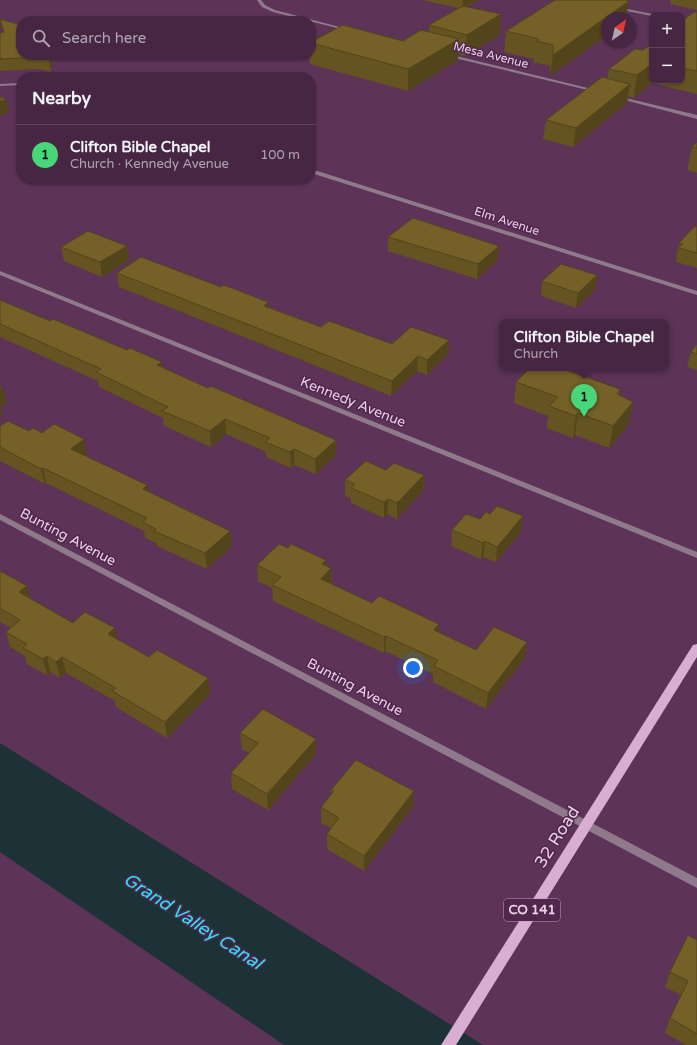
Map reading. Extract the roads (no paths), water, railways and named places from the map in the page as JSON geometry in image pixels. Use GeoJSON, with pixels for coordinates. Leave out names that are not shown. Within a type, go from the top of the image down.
{"type":"FeatureCollection","features":[{"type":"Feature","properties":{"kind":"main road","name":"32 Road"},"geometry":{"type":"LineString","coordinates":[[448,1045],[697,648]]}},
{"type":"Feature","properties":{"kind":"street"},"geometry":{"type":"LineString","coordinates":[[259,0],[263,6],[293,16]]}},
{"type":"Feature","properties":{"kind":"street"},"geometry":{"type":"LineString","coordinates":[[613,7],[649,14]]}},
{"type":"Feature","properties":{"kind":"street"},"geometry":{"type":"LineString","coordinates":[[316,22],[354,31]]}},
{"type":"Feature","properties":{"kind":"street","name":"Mesa Avenue"},"geometry":{"type":"LineString","coordinates":[[445,54],[606,94]]}},
{"type":"Feature","properties":{"kind":"street"},"geometry":{"type":"LineString","coordinates":[[0,85],[16,84]]}},
{"type":"Feature","properties":{"kind":"street"},"geometry":{"type":"LineString","coordinates":[[613,96],[697,117]]}},
{"type":"Feature","properties":{"kind":"street","name":"Elm Avenue"},"geometry":{"type":"LineString","coordinates":[[316,173],[697,293]]}},
{"type":"Feature","properties":{"kind":"street","name":"Kennedy Avenue"},"geometry":{"type":"LineString","coordinates":[[0,273],[697,555]]}},
{"type":"Feature","properties":{"kind":"street","name":"Bunting Avenue"},"geometry":{"type":"LineString","coordinates":[[0,517],[697,883]]}},
{"type":"Feature","properties":{"kind":"water","name":"Grand Valley Canal"},"geometry":{"type":"Polygon","coordinates":[[[0,743],[483,1045],[284,1045],[0,852],[0,743]]]}},
{"type":"Feature","properties":{"kind":"place","name":"Clifton Bible Chapel"},"geometry":{"type":"Point","coordinates":[584,417]}}]}
